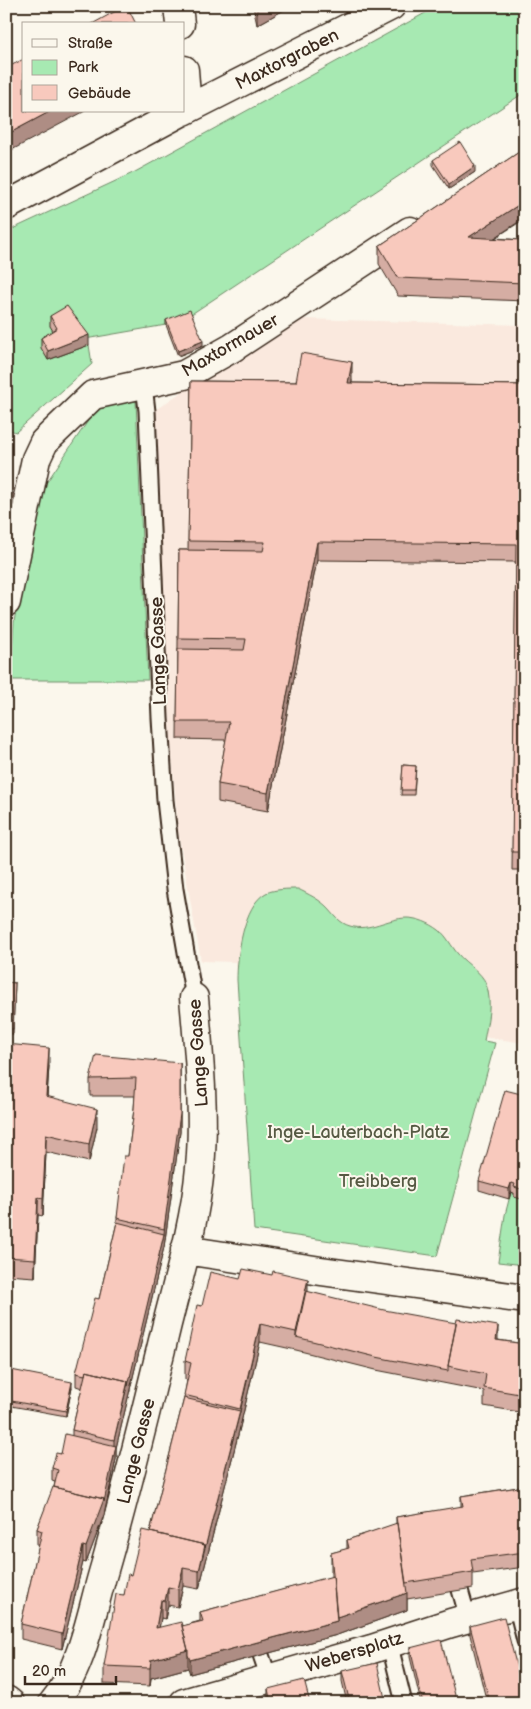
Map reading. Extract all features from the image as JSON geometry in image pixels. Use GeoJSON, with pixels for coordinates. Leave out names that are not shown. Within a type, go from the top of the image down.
{"type":"FeatureCollection","features":[{"type":"Feature","properties":{"kind":"street"},"geometry":{"type":"LineString","coordinates":[[178,6],[180,22]]}},
{"type":"Feature","properties":{"kind":"street","name":"Maxtorgraben"},"geometry":{"type":"LineString","coordinates":[[185,110],[391,6]]}},
{"type":"Feature","properties":{"kind":"street","name":"Maxtorgraben"},"geometry":{"type":"LineString","coordinates":[[6,206],[181,112]]}},
{"type":"Feature","properties":{"kind":"street","name":"Maxtormauer"},"geometry":{"type":"LineString","coordinates":[[6,602],[36,458],[44,442],[94,395],[184,375],[232,348],[427,220]]}},
{"type":"Feature","properties":{"kind":"street","name":"Lange Gasse"},"geometry":{"type":"LineString","coordinates":[[53,1703],[71,1676],[118,1522],[197,1194],[202,1141],[202,1100],[194,998]]}},
{"type":"Feature","properties":{"kind":"street"},"geometry":{"type":"LineString","coordinates":[[185,1250],[525,1299]]}},
{"type":"Feature","properties":{"kind":"street","name":"Webersplatz"},"geometry":{"type":"LineString","coordinates":[[184,1703],[242,1695],[265,1666],[388,1642],[520,1603]]}},
{"type":"Feature","properties":{"kind":"street"},"geometry":{"type":"LineString","coordinates":[[6,1700],[10,1703]]}},
{"type":"Feature","properties":{"kind":"lane","name":"Lange Gasse"},"geometry":{"type":"LineString","coordinates":[[144,385],[147,412],[165,800],[175,889],[194,998]]}},
{"type":"Feature","properties":{"kind":"lane"},"geometry":{"type":"LineString","coordinates":[[460,1590],[468,1618]]}},
{"type":"Feature","properties":{"kind":"lane"},"geometry":{"type":"LineString","coordinates":[[520,1603],[525,1641]]}},
{"type":"Feature","properties":{"kind":"lane"},"geometry":{"type":"LineString","coordinates":[[388,1642],[404,1703]]}},
{"type":"Feature","properties":{"kind":"shaded area"},"geometry":{"type":"Polygon","coordinates":[[[303,319],[525,325],[525,1043],[239,1002],[236,962],[201,961],[178,831],[170,734],[154,411],[232,357],[303,319]]]}},
{"type":"Feature","properties":{"kind":"green space"},"geometry":{"type":"Polygon","coordinates":[[[438,6],[525,6],[525,92],[190,315],[166,325],[85,339],[89,345],[92,364],[16,432],[6,429],[6,232],[135,172],[438,6]]]}},
{"type":"Feature","properties":{"kind":"green space"},"geometry":{"type":"Polygon","coordinates":[[[136,401],[148,680],[10,680],[14,622],[34,501],[98,406],[136,401]]]}},
{"type":"Feature","properties":{"kind":"green space","name":"Inge-Lauterbach-Platz"},"geometry":{"type":"Polygon","coordinates":[[[298,889],[327,907],[346,925],[365,927],[392,920],[411,918],[432,925],[444,935],[461,958],[481,976],[486,984],[489,1006],[484,1041],[495,1043],[437,1256],[254,1230],[237,980],[238,958],[247,920],[258,899],[266,893],[273,891],[298,889]]]}},
{"type":"Feature","properties":{"kind":"green space"},"geometry":{"type":"Polygon","coordinates":[[[511,1192],[525,1200],[525,1265],[498,1262],[505,1215],[511,1192]]]}},
{"type":"Feature","properties":{"kind":"building"},"geometry":{"type":"Polygon","coordinates":[[[127,6],[135,22],[96,22],[127,6]]]}},
{"type":"Feature","properties":{"kind":"building"},"geometry":{"type":"Polygon","coordinates":[[[22,60],[22,112],[49,112],[6,135],[6,68],[22,60]]]}},
{"type":"Feature","properties":{"kind":"building"},"geometry":{"type":"Polygon","coordinates":[[[460,142],[475,166],[449,184],[433,160],[460,142]]]}},
{"type":"Feature","properties":{"kind":"building"},"geometry":{"type":"Polygon","coordinates":[[[525,148],[525,283],[398,278],[379,246],[525,148]],[[523,202],[469,237],[522,240],[523,202]]]}},
{"type":"Feature","properties":{"kind":"building"},"geometry":{"type":"Polygon","coordinates":[[[67,306],[89,335],[48,351],[41,338],[57,328],[50,316],[67,306]]]}},
{"type":"Feature","properties":{"kind":"building"},"geometry":{"type":"Polygon","coordinates":[[[190,310],[203,341],[178,351],[166,320],[190,310]]]}},
{"type":"Feature","properties":{"kind":"building"},"geometry":{"type":"Polygon","coordinates":[[[301,353],[352,362],[348,383],[525,385],[525,852],[512,852],[516,544],[317,542],[268,793],[218,784],[229,722],[177,722],[178,649],[244,650],[246,639],[178,638],[179,550],[263,551],[265,542],[188,541],[191,381],[296,382],[301,353]]]}},
{"type":"Feature","properties":{"kind":"building"},"geometry":{"type":"Polygon","coordinates":[[[6,492],[14,494],[8,524],[6,524],[6,492]]]}},
{"type":"Feature","properties":{"kind":"building"},"geometry":{"type":"Polygon","coordinates":[[[403,765],[416,766],[414,790],[401,790],[403,765]]]}},
{"type":"Feature","properties":{"kind":"building"},"geometry":{"type":"Polygon","coordinates":[[[6,982],[15,983],[13,1029],[6,1029],[6,982]]]}},
{"type":"Feature","properties":{"kind":"building"},"geometry":{"type":"Polygon","coordinates":[[[6,1044],[49,1048],[46,1096],[97,1109],[89,1144],[46,1134],[43,1198],[38,1197],[35,1259],[6,1257],[6,1044]]]}},
{"type":"Feature","properties":{"kind":"building"},"geometry":{"type":"Polygon","coordinates":[[[96,1055],[180,1063],[180,1114],[164,1229],[117,1218],[124,1156],[128,1156],[136,1078],[90,1079],[96,1055]]]}},
{"type":"Feature","properties":{"kind":"building"},"geometry":{"type":"Polygon","coordinates":[[[505,1090],[525,1095],[525,1190],[514,1187],[515,1184],[511,1183],[509,1189],[479,1181],[505,1090]]]}},
{"type":"Feature","properties":{"kind":"building"},"geometry":{"type":"Polygon","coordinates":[[[117,1222],[164,1234],[128,1386],[128,1381],[86,1371],[85,1375],[76,1373],[95,1298],[99,1299],[117,1222]]]}},
{"type":"Feature","properties":{"kind":"building"},"geometry":{"type":"Polygon","coordinates":[[[243,1269],[272,1275],[273,1271],[308,1279],[296,1332],[260,1324],[240,1409],[184,1395],[191,1363],[185,1361],[197,1305],[202,1306],[210,1272],[240,1279],[243,1269]]]}},
{"type":"Feature","properties":{"kind":"building"},"geometry":{"type":"Polygon","coordinates":[[[306,1291],[384,1310],[456,1323],[448,1371],[376,1357],[296,1337],[306,1291]]]}},
{"type":"Feature","properties":{"kind":"building"},"geometry":{"type":"Polygon","coordinates":[[[457,1319],[498,1326],[496,1340],[525,1344],[525,1395],[484,1388],[486,1374],[448,1366],[457,1319]]]}},
{"type":"Feature","properties":{"kind":"building"},"geometry":{"type":"Polygon","coordinates":[[[6,1369],[72,1382],[66,1411],[6,1400],[6,1369]]]}},
{"type":"Feature","properties":{"kind":"building"},"geometry":{"type":"Polygon","coordinates":[[[86,1371],[128,1381],[114,1440],[72,1430],[86,1371]]]}},
{"type":"Feature","properties":{"kind":"building"},"geometry":{"type":"Polygon","coordinates":[[[184,1398],[240,1411],[205,1548],[205,1545],[150,1532],[184,1398]]]}},
{"type":"Feature","properties":{"kind":"building"},"geometry":{"type":"Polygon","coordinates":[[[65,1434],[116,1446],[104,1502],[104,1499],[54,1487],[58,1470],[52,1468],[56,1453],[61,1454],[65,1434]]]}},
{"type":"Feature","properties":{"kind":"building"},"geometry":{"type":"Polygon","coordinates":[[[525,1486],[525,1552],[471,1559],[473,1572],[406,1583],[396,1517],[463,1506],[461,1496],[525,1486]]]}},
{"type":"Feature","properties":{"kind":"building"},"geometry":{"type":"Polygon","coordinates":[[[53,1487],[104,1499],[86,1547],[83,1546],[62,1634],[21,1624],[42,1531],[37,1529],[53,1487]]]}},
{"type":"Feature","properties":{"kind":"building"},"geometry":{"type":"Polygon","coordinates":[[[397,1523],[407,1593],[337,1617],[331,1553],[349,1548],[347,1540],[397,1523]]]}},
{"type":"Feature","properties":{"kind":"building"},"geometry":{"type":"Polygon","coordinates":[[[142,1530],[205,1545],[199,1571],[183,1568],[178,1589],[168,1587],[165,1601],[161,1600],[156,1628],[181,1622],[188,1650],[151,1660],[150,1668],[104,1666],[116,1594],[124,1595],[128,1574],[131,1575],[142,1530]]]}},
{"type":"Feature","properties":{"kind":"building"},"geometry":{"type":"Polygon","coordinates":[[[333,1576],[337,1621],[190,1660],[182,1626],[203,1621],[200,1612],[333,1576]]]}},
{"type":"Feature","properties":{"kind":"building"},"geometry":{"type":"Polygon","coordinates":[[[504,1617],[525,1703],[490,1703],[470,1626],[504,1617]]]}},
{"type":"Feature","properties":{"kind":"building"},"geometry":{"type":"Polygon","coordinates":[[[441,1640],[457,1703],[423,1703],[410,1648],[441,1640]]]}},
{"type":"Feature","properties":{"kind":"building"},"geometry":{"type":"Polygon","coordinates":[[[377,1663],[386,1703],[350,1703],[342,1671],[377,1663]]]}},
{"type":"Feature","properties":{"kind":"building"},"geometry":{"type":"Polygon","coordinates":[[[304,1680],[310,1703],[271,1703],[268,1689],[304,1680]]]}},
{"type":"Feature","properties":{"kind":"building"},"geometry":{"type":"Polygon","coordinates":[[[230,1698],[231,1703],[212,1703],[230,1698]]]}},
{"type":"Feature","properties":{"kind":"park label","name":"Treibberg"},"geometry":{"type":"Point","coordinates":[378,1181]}}]}
